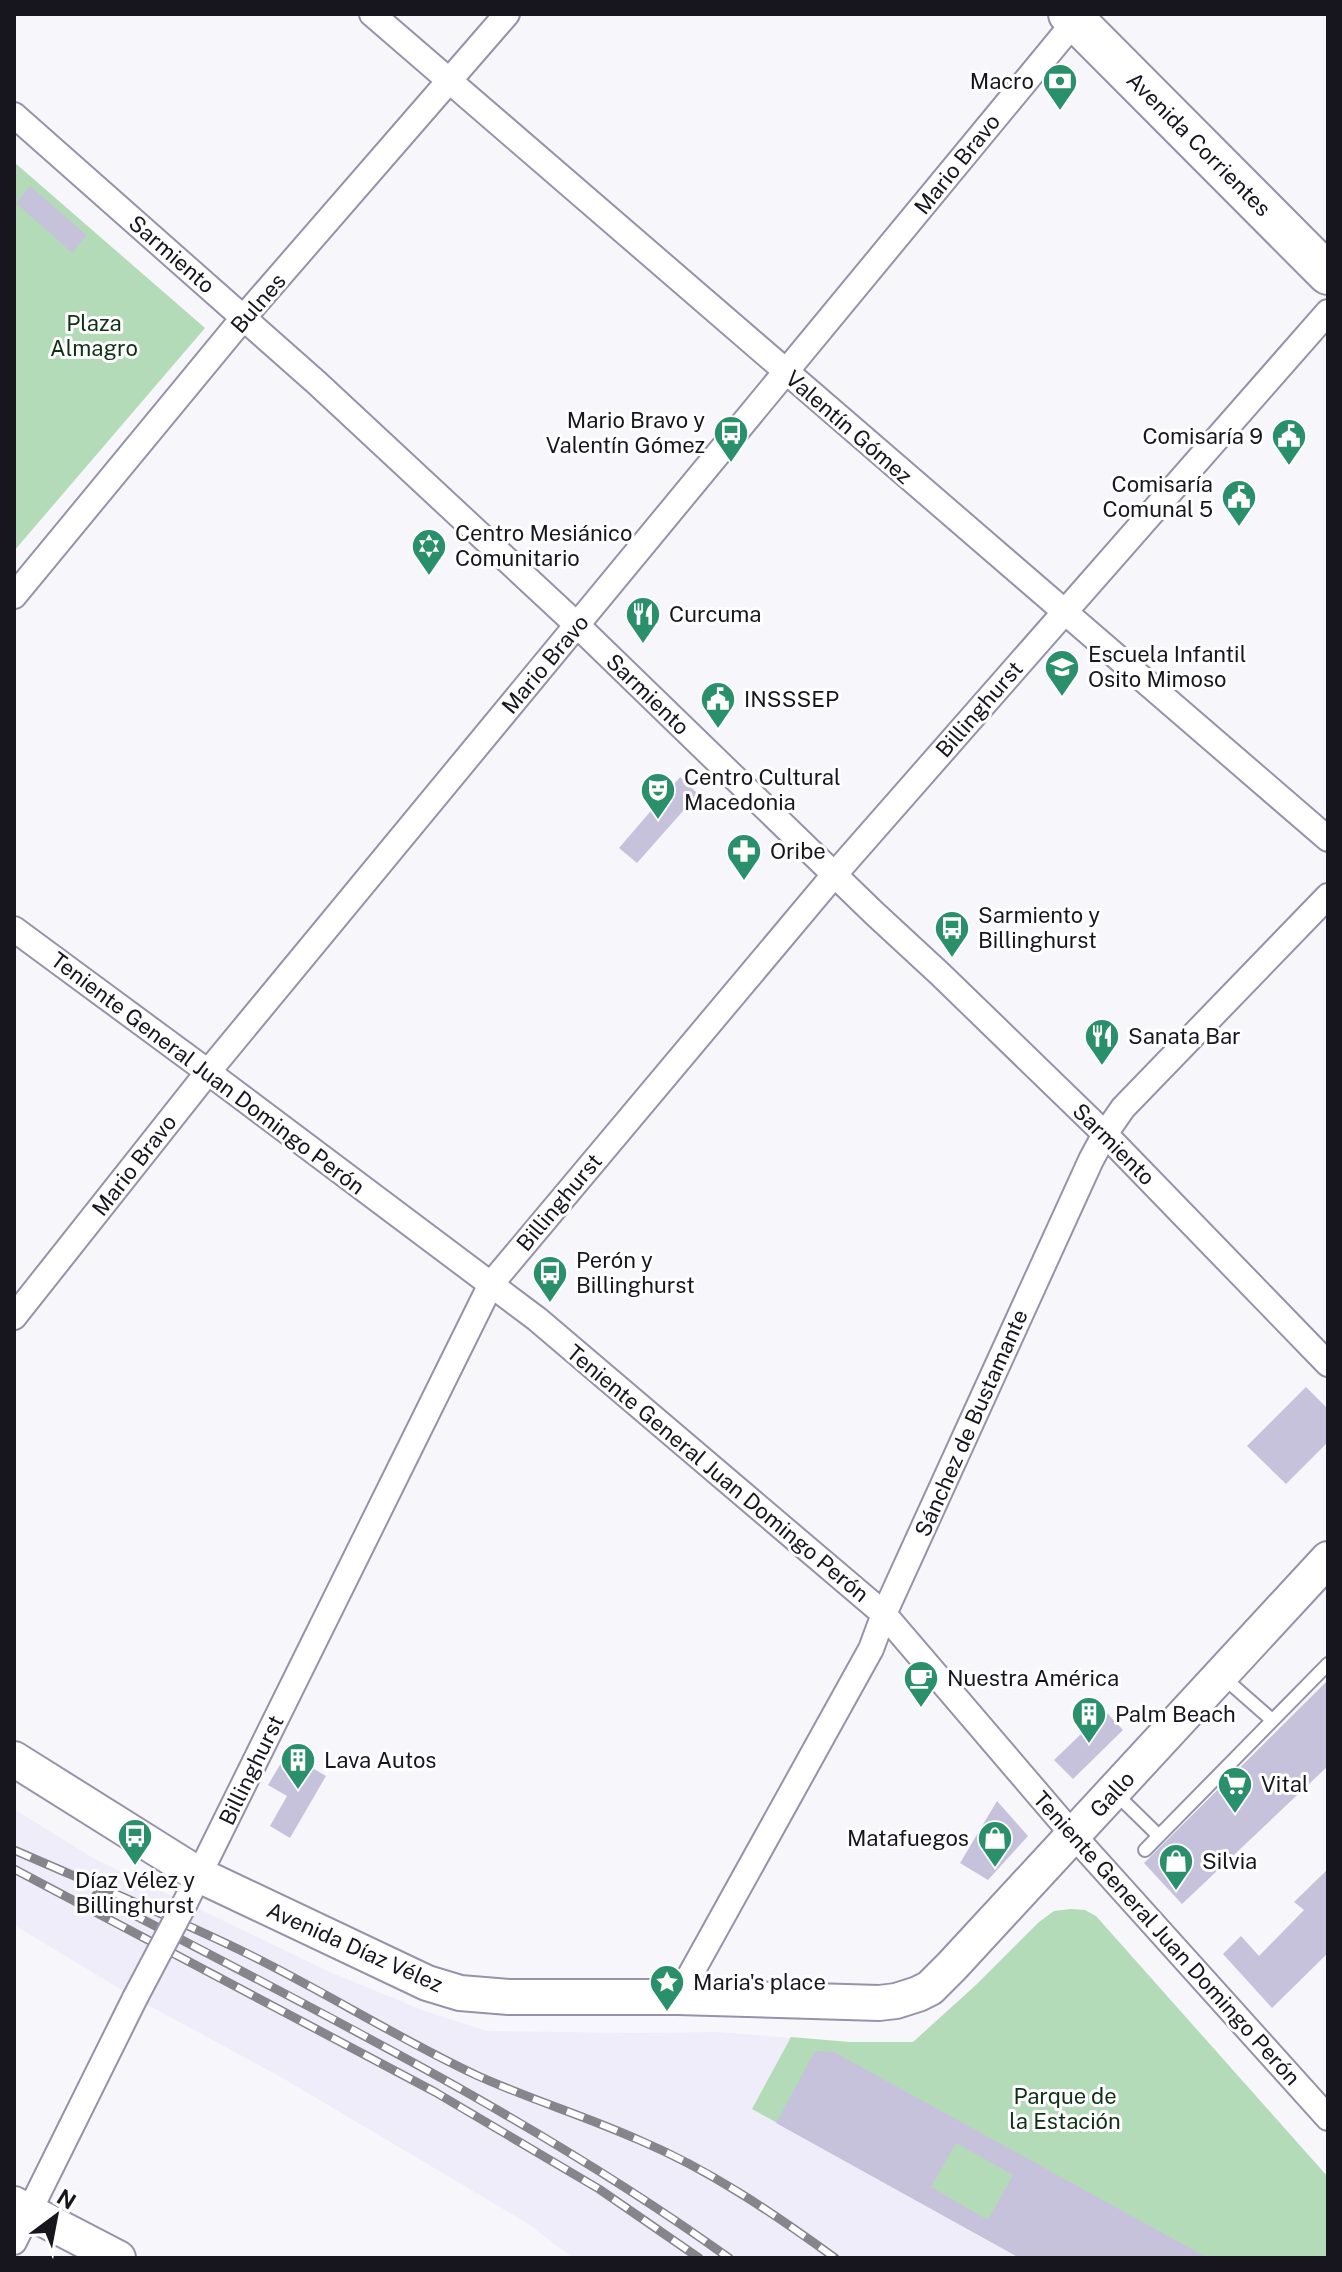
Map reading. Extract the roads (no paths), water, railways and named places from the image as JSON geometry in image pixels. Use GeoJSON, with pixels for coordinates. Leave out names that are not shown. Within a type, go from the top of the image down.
{"type":"FeatureCollection","features":[{"type":"Feature","properties":{"kind":"main road","name":"Avenida Corrientes"},"geometry":{"type":"LineString","coordinates":[[1075,16],[1328,274]]}},
{"type":"Feature","properties":{"kind":"main road","name":"Gallo"},"geometry":{"type":"LineString","coordinates":[[879,2003],[905,1999],[930,1988],[1328,1559]]}},
{"type":"Feature","properties":{"kind":"main road","name":"Avenida Díaz Vélez"},"geometry":{"type":"LineString","coordinates":[[14,1759],[192,1889],[427,1983],[460,1993],[509,1997],[678,1997],[879,2003]]}},
{"type":"Feature","properties":{"kind":"main road"},"geometry":{"type":"LineString","coordinates":[[22,2208],[118,2258]]}},
{"type":"Feature","properties":{"kind":"street","name":"Valentín Gómez"},"geometry":{"type":"LineString","coordinates":[[372,14],[1328,839]]}},
{"type":"Feature","properties":{"kind":"street","name":"Bulnes"},"geometry":{"type":"LineString","coordinates":[[14,596],[244,317],[507,14]]}},
{"type":"Feature","properties":{"kind":"street","name":"Mario Bravo"},"geometry":{"type":"LineString","coordinates":[[14,1317],[208,1072],[786,373],[1075,16]]}},
{"type":"Feature","properties":{"kind":"street","name":"Sarmiento"},"geometry":{"type":"LineString","coordinates":[[14,115],[244,317],[577,625],[1105,1134],[1328,1364]]}},
{"type":"Feature","properties":{"kind":"street","name":"Billinghurst"},"geometry":{"type":"LineString","coordinates":[[14,2242],[22,2208],[192,1889],[491,1284],[834,875],[1328,312]]}},
{"type":"Feature","properties":{"kind":"street","name":"Sánchez de Bustamante"},"geometry":{"type":"LineString","coordinates":[[678,1997],[871,1649],[884,1614],[1105,1134],[1123,1108],[1328,896]]}},
{"type":"Feature","properties":{"kind":"street","name":"Teniente General Juan Domingo Perón"},"geometry":{"type":"LineString","coordinates":[[14,929],[537,1319],[884,1614],[1074,1836],[1328,2118]]}},
{"type":"Feature","properties":{"kind":"lane"},"geometry":{"type":"LineString","coordinates":[[1145,1850],[1328,1664]]}},
{"type":"Feature","properties":{"kind":"lane"},"geometry":{"type":"LineString","coordinates":[[1221,1675],[1272,1720]]}},
{"type":"Feature","properties":{"kind":"lane"},"geometry":{"type":"LineString","coordinates":[[1114,1792],[1159,1836]]}},
{"type":"Feature","properties":{"kind":"railway"},"geometry":{"type":"LineString","coordinates":[[14,1850],[246,1953],[476,2075],[665,2152],[740,2193],[835,2258]]}},
{"type":"Feature","properties":{"kind":"railway"},"geometry":{"type":"LineString","coordinates":[[14,1869],[435,2092],[599,2189],[699,2258]]}},
{"type":"Feature","properties":{"kind":"railway"},"geometry":{"type":"LineString","coordinates":[[96,1895],[339,2022],[498,2111],[577,2157],[729,2258]]}},
{"type":"Feature","properties":{"kind":"place","name":"Macro"},"geometry":{"type":"Point","coordinates":[1060,112]}},
{"type":"Feature","properties":{"kind":"place","name":"Mario Bravo y Valentín Gómez"},"geometry":{"type":"Point","coordinates":[731,464]}},
{"type":"Feature","properties":{"kind":"place","name":"Comisaría 9"},"geometry":{"type":"Point","coordinates":[1289,467]}},
{"type":"Feature","properties":{"kind":"place","name":"Comisaría Comunal 5"},"geometry":{"type":"Point","coordinates":[1239,528]}},
{"type":"Feature","properties":{"kind":"place","name":"Centro Mesiánico Comunitario"},"geometry":{"type":"Point","coordinates":[429,577]}},
{"type":"Feature","properties":{"kind":"place","name":"Curcuma"},"geometry":{"type":"Point","coordinates":[643,645]}},
{"type":"Feature","properties":{"kind":"place","name":"Escuela Infantil Osito Mimoso"},"geometry":{"type":"Point","coordinates":[1062,698]}},
{"type":"Feature","properties":{"kind":"place","name":"INSSSEP"},"geometry":{"type":"Point","coordinates":[718,730]}},
{"type":"Feature","properties":{"kind":"place","name":"Centro Cultural Macedonia"},"geometry":{"type":"Point","coordinates":[658,821]}},
{"type":"Feature","properties":{"kind":"place","name":"Oribe"},"geometry":{"type":"Point","coordinates":[744,882]}},
{"type":"Feature","properties":{"kind":"place","name":"Sarmiento y Billinghurst"},"geometry":{"type":"Point","coordinates":[952,959]}},
{"type":"Feature","properties":{"kind":"place","name":"Sanata Bar"},"geometry":{"type":"Point","coordinates":[1102,1067]}},
{"type":"Feature","properties":{"kind":"place","name":"Perón y Billinghurst"},"geometry":{"type":"Point","coordinates":[550,1304]}},
{"type":"Feature","properties":{"kind":"place","name":"Nuestra América"},"geometry":{"type":"Point","coordinates":[921,1709]}},
{"type":"Feature","properties":{"kind":"place","name":"Palm Beach"},"geometry":{"type":"Point","coordinates":[1089,1745]}},
{"type":"Feature","properties":{"kind":"place","name":"Lava Autos"},"geometry":{"type":"Point","coordinates":[298,1791]}},
{"type":"Feature","properties":{"kind":"place","name":"Vital"},"geometry":{"type":"Point","coordinates":[1235,1815]}},
{"type":"Feature","properties":{"kind":"place","name":"Díaz Vélez y Billinghurst"},"geometry":{"type":"Point","coordinates":[135,1867]}},
{"type":"Feature","properties":{"kind":"place","name":"Matafuegos"},"geometry":{"type":"Point","coordinates":[995,1869]}},
{"type":"Feature","properties":{"kind":"place","name":"Silvia"},"geometry":{"type":"Point","coordinates":[1176,1892]}},
{"type":"Feature","properties":{"kind":"place","name":"Maria's place"},"geometry":{"type":"Point","coordinates":[667,2013]}},
{"type":"Feature","properties":{"kind":"park label","name":"Plaza Almagro"},"geometry":{"type":"Point","coordinates":[94,336]}},
{"type":"Feature","properties":{"kind":"park label","name":"Parque de la Estación"},"geometry":{"type":"Point","coordinates":[1065,2108]}}]}
